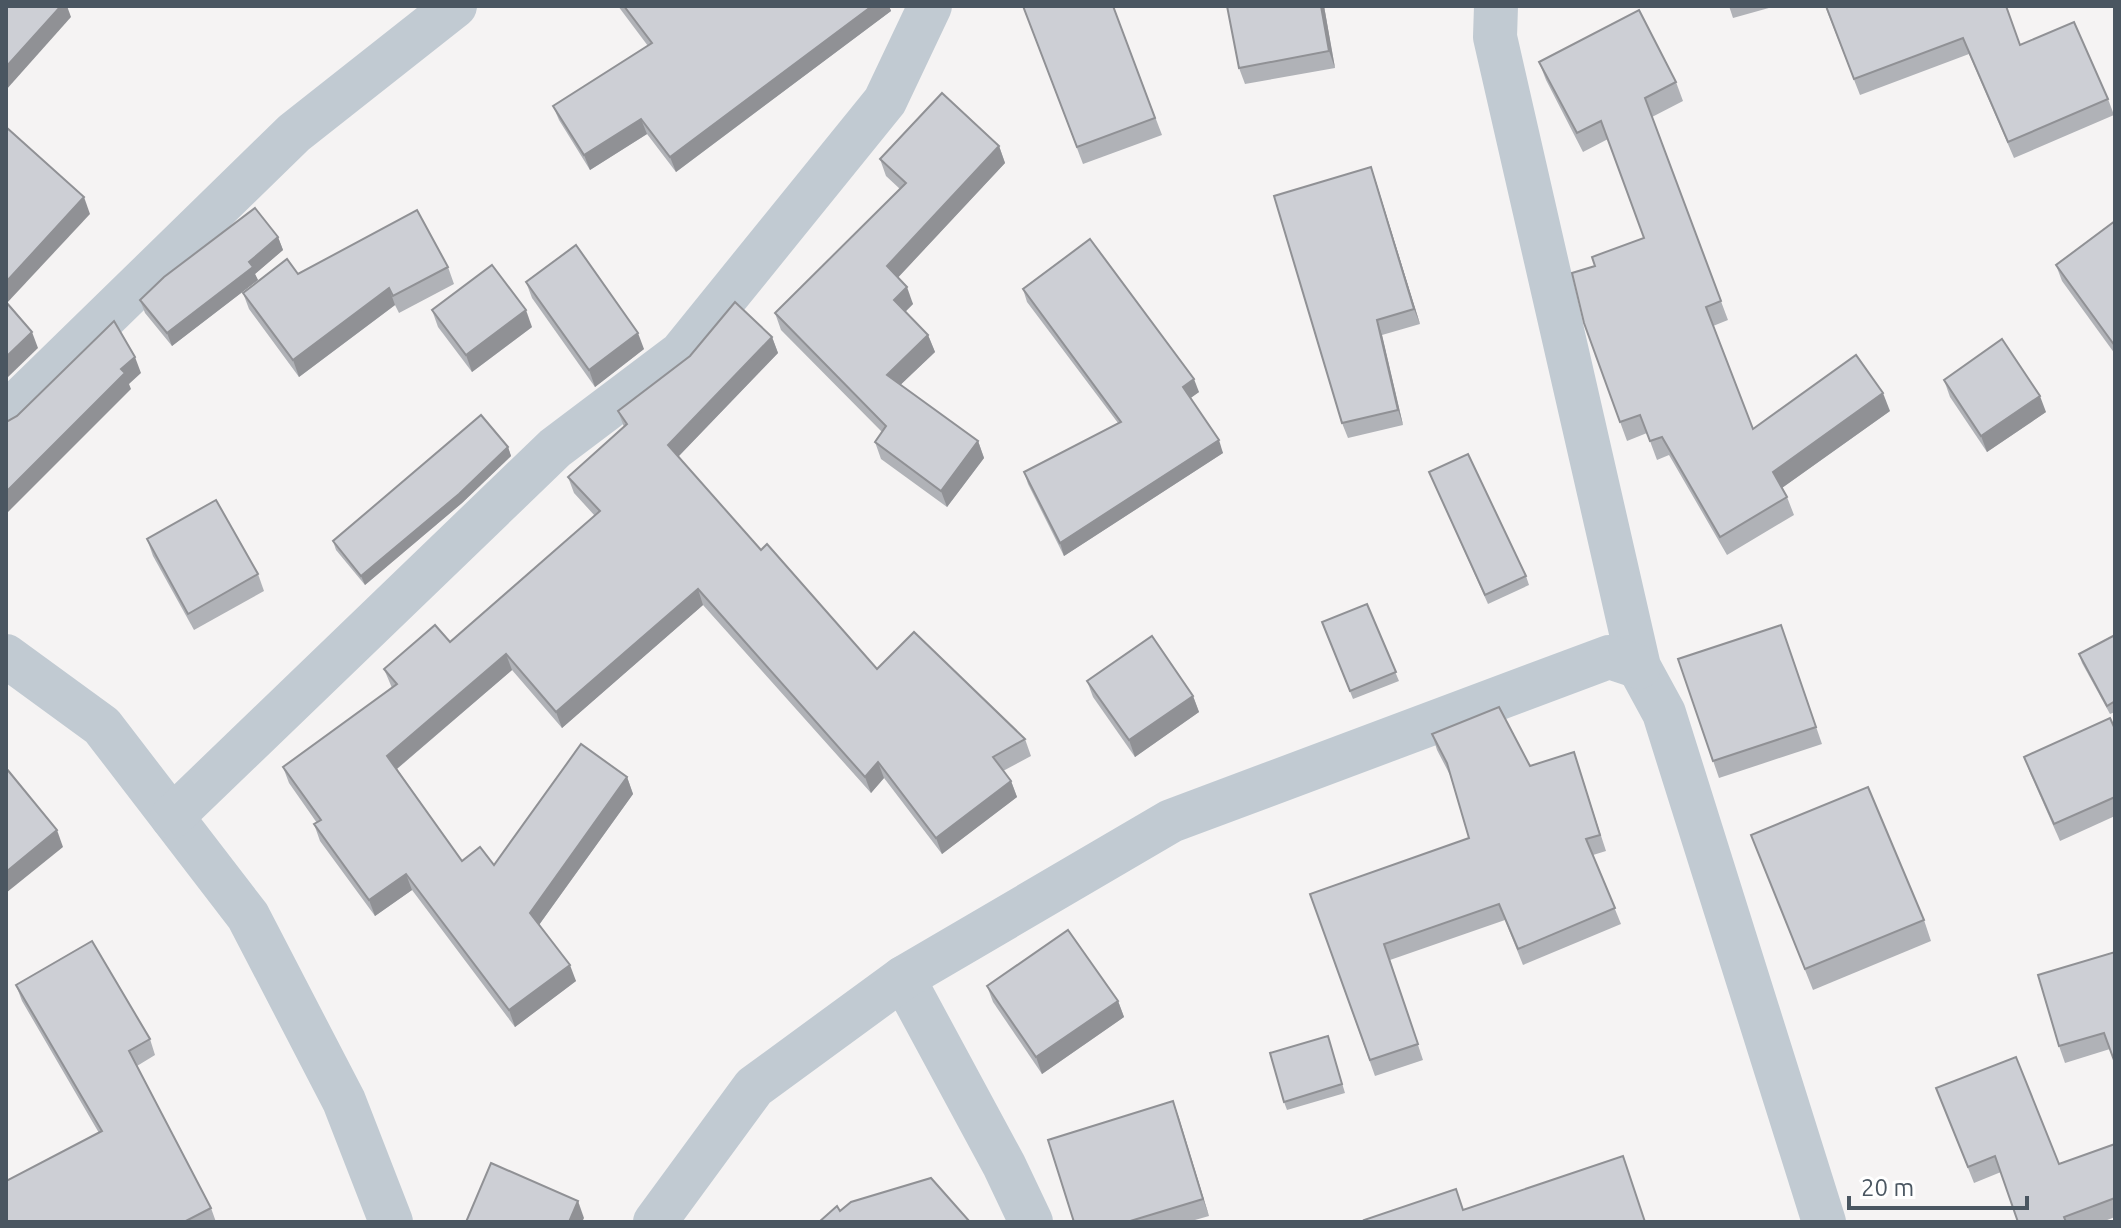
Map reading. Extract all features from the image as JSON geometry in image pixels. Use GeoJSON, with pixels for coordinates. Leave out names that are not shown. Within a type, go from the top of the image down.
{"type":"FeatureCollection","features":[{"type":"Feature","properties":{"kind":"street"},"geometry":{"type":"LineString","coordinates":[[6,414],[294,133],[455,6]]}},
{"type":"Feature","properties":{"kind":"street"},"geometry":{"type":"LineString","coordinates":[[172,817],[555,448],[681,353],[885,101],[930,6]]}},
{"type":"Feature","properties":{"kind":"street"},"geometry":{"type":"LineString","coordinates":[[1496,6],[1495,37],[1639,667],[1664,713],[1824,1222]]}},
{"type":"Feature","properties":{"kind":"street"},"geometry":{"type":"LineString","coordinates":[[655,1222],[754,1087],[903,978],[1171,821],[1609,657],[1639,667]]}},
{"type":"Feature","properties":{"kind":"street"},"geometry":{"type":"LineString","coordinates":[[15,675],[102,726],[248,916],[344,1101],[391,1222]]}},
{"type":"Feature","properties":{"kind":"street"},"geometry":{"type":"LineString","coordinates":[[903,978],[1004,1165],[1031,1222]]}},
{"type":"Feature","properties":{"kind":"building"},"geometry":{"type":"Polygon","coordinates":[[[6,6],[61,6],[6,67],[6,6]]]}},
{"type":"Feature","properties":{"kind":"building"},"geometry":{"type":"Polygon","coordinates":[[[624,6],[872,6],[670,157],[641,119],[584,155],[553,106],[652,43],[624,6]]]}},
{"type":"Feature","properties":{"kind":"building"},"geometry":{"type":"Polygon","coordinates":[[[1023,6],[1113,6],[1155,118],[1077,147],[1023,6]]]}},
{"type":"Feature","properties":{"kind":"building"},"geometry":{"type":"Polygon","coordinates":[[[1227,6],[1321,6],[1329,51],[1239,68],[1227,6]]]}},
{"type":"Feature","properties":{"kind":"building"},"geometry":{"type":"Polygon","coordinates":[[[1826,6],[2006,6],[2020,45],[2074,22],[2108,99],[2008,142],[1963,38],[1854,79],[1826,6]]]}},
{"type":"Feature","properties":{"kind":"building"},"geometry":{"type":"Polygon","coordinates":[[[1639,10],[1676,82],[1645,98],[1721,301],[1706,307],[1753,429],[1856,355],[1883,393],[1773,472],[1787,497],[1720,537],[1662,437],[1650,441],[1640,415],[1620,422],[1584,323],[1572,273],[1595,266],[1592,257],[1644,238],[1601,121],[1577,133],[1539,62],[1639,10]]]}},
{"type":"Feature","properties":{"kind":"building"},"geometry":{"type":"Polygon","coordinates":[[[942,93],[999,146],[887,266],[907,287],[894,300],[928,335],[887,375],[978,441],[941,491],[875,442],[886,426],[775,313],[906,183],[880,159],[942,93]]]}},
{"type":"Feature","properties":{"kind":"building"},"geometry":{"type":"Polygon","coordinates":[[[6,127],[84,197],[6,282],[6,127]]]}},
{"type":"Feature","properties":{"kind":"building"},"geometry":{"type":"Polygon","coordinates":[[[1371,167],[1414,309],[1377,320],[1398,410],[1342,423],[1274,196],[1371,167]]]}},
{"type":"Feature","properties":{"kind":"building"},"geometry":{"type":"Polygon","coordinates":[[[255,208],[278,237],[249,262],[253,267],[167,333],[140,300],[164,277],[255,208]]]}},
{"type":"Feature","properties":{"kind":"building"},"geometry":{"type":"Polygon","coordinates":[[[417,210],[448,267],[393,296],[389,288],[293,360],[243,293],[287,259],[298,274],[417,210]]]}},
{"type":"Feature","properties":{"kind":"building"},"geometry":{"type":"Polygon","coordinates":[[[2115,221],[2115,346],[2056,265],[2115,221]]]}},
{"type":"Feature","properties":{"kind":"building"},"geometry":{"type":"Polygon","coordinates":[[[1090,239],[1194,379],[1183,387],[1219,440],[1060,543],[1024,472],[1121,422],[1023,289],[1090,239]]]}},
{"type":"Feature","properties":{"kind":"building"},"geometry":{"type":"Polygon","coordinates":[[[576,245],[638,333],[589,370],[526,282],[576,245]]]}},
{"type":"Feature","properties":{"kind":"building"},"geometry":{"type":"Polygon","coordinates":[[[492,265],[526,310],[466,355],[432,310],[492,265]]]}},
{"type":"Feature","properties":{"kind":"building"},"geometry":{"type":"Polygon","coordinates":[[[6,302],[32,332],[6,357],[6,302]]]}},
{"type":"Feature","properties":{"kind":"building"},"geometry":{"type":"Polygon","coordinates":[[[735,302],[772,337],[668,445],[761,550],[767,544],[877,669],[914,632],[1025,739],[993,757],[1011,781],[936,838],[878,762],[865,777],[698,589],[556,712],[506,654],[387,756],[462,861],[480,847],[494,865],[581,744],[627,777],[530,913],[570,965],[509,1010],[406,874],[369,900],[314,824],[321,820],[283,767],[397,684],[384,669],[435,625],[450,642],[600,511],[568,477],[627,424],[618,411],[690,356],[735,302]]]}},
{"type":"Feature","properties":{"kind":"building"},"geometry":{"type":"Polygon","coordinates":[[[114,321],[135,357],[121,369],[125,373],[6,492],[6,422],[17,416],[114,321]]]}},
{"type":"Feature","properties":{"kind":"building"},"geometry":{"type":"Polygon","coordinates":[[[2002,339],[2040,396],[1981,436],[1944,380],[2002,339]]]}},
{"type":"Feature","properties":{"kind":"building"},"geometry":{"type":"Polygon","coordinates":[[[481,415],[508,447],[459,494],[361,576],[333,541],[481,415]]]}},
{"type":"Feature","properties":{"kind":"building"},"geometry":{"type":"Polygon","coordinates":[[[1468,454],[1526,576],[1485,595],[1429,472],[1468,454]]]}},
{"type":"Feature","properties":{"kind":"building"},"geometry":{"type":"Polygon","coordinates":[[[216,500],[258,574],[188,614],[147,539],[216,500]]]}},
{"type":"Feature","properties":{"kind":"building"},"geometry":{"type":"Polygon","coordinates":[[[1367,604],[1396,672],[1350,691],[1322,622],[1367,604]]]}},
{"type":"Feature","properties":{"kind":"building"},"geometry":{"type":"Polygon","coordinates":[[[1781,625],[1816,727],[1713,761],[1678,659],[1781,625]]]}},
{"type":"Feature","properties":{"kind":"building"},"geometry":{"type":"Polygon","coordinates":[[[2115,635],[2115,701],[2107,706],[2079,654],[2115,635]]]}},
{"type":"Feature","properties":{"kind":"building"},"geometry":{"type":"Polygon","coordinates":[[[1152,636],[1193,696],[1129,740],[1087,681],[1152,636]]]}},
{"type":"Feature","properties":{"kind":"building"},"geometry":{"type":"Polygon","coordinates":[[[1499,707],[1530,766],[1574,752],[1600,835],[1586,839],[1615,908],[1518,949],[1499,904],[1384,944],[1418,1044],[1370,1060],[1310,894],[1469,838],[1447,763],[1432,734],[1499,707]]]}},
{"type":"Feature","properties":{"kind":"building"},"geometry":{"type":"Polygon","coordinates":[[[2110,718],[2115,729],[2115,797],[2054,824],[2024,757],[2110,718]]]}},
{"type":"Feature","properties":{"kind":"building"},"geometry":{"type":"Polygon","coordinates":[[[6,768],[57,830],[6,872],[6,768]]]}},
{"type":"Feature","properties":{"kind":"building"},"geometry":{"type":"Polygon","coordinates":[[[1868,787],[1924,920],[1805,969],[1751,835],[1868,787]]]}},
{"type":"Feature","properties":{"kind":"building"},"geometry":{"type":"Polygon","coordinates":[[[1068,930],[1118,1001],[1036,1057],[987,986],[1068,930]]]}},
{"type":"Feature","properties":{"kind":"building"},"geometry":{"type":"Polygon","coordinates":[[[92,941],[150,1039],[129,1051],[211,1208],[184,1222],[6,1222],[6,1181],[102,1131],[16,985],[92,941]]]}},
{"type":"Feature","properties":{"kind":"building"},"geometry":{"type":"Polygon","coordinates":[[[2115,952],[2115,1063],[2104,1033],[2059,1046],[2038,975],[2115,952]]]}},
{"type":"Feature","properties":{"kind":"building"},"geometry":{"type":"Polygon","coordinates":[[[1328,1036],[1342,1084],[1284,1102],[1270,1053],[1328,1036]]]}},
{"type":"Feature","properties":{"kind":"building"},"geometry":{"type":"Polygon","coordinates":[[[2016,1057],[2059,1164],[2115,1144],[2115,1198],[2064,1217],[2066,1222],[2018,1222],[1995,1156],[1968,1167],[1936,1088],[2016,1057]]]}},
{"type":"Feature","properties":{"kind":"building"},"geometry":{"type":"Polygon","coordinates":[[[1173,1101],[1203,1199],[1127,1222],[1074,1222],[1048,1140],[1173,1101]]]}},
{"type":"Feature","properties":{"kind":"building"},"geometry":{"type":"Polygon","coordinates":[[[1623,1156],[1645,1222],[1364,1220],[1456,1189],[1463,1210],[1623,1156]]]}},
{"type":"Feature","properties":{"kind":"building"},"geometry":{"type":"Polygon","coordinates":[[[491,1163],[578,1201],[569,1222],[466,1222],[491,1163]]]}},
{"type":"Feature","properties":{"kind":"building"},"geometry":{"type":"Polygon","coordinates":[[[931,1178],[970,1222],[819,1222],[837,1206],[840,1211],[851,1202],[931,1178]]]}}]}
